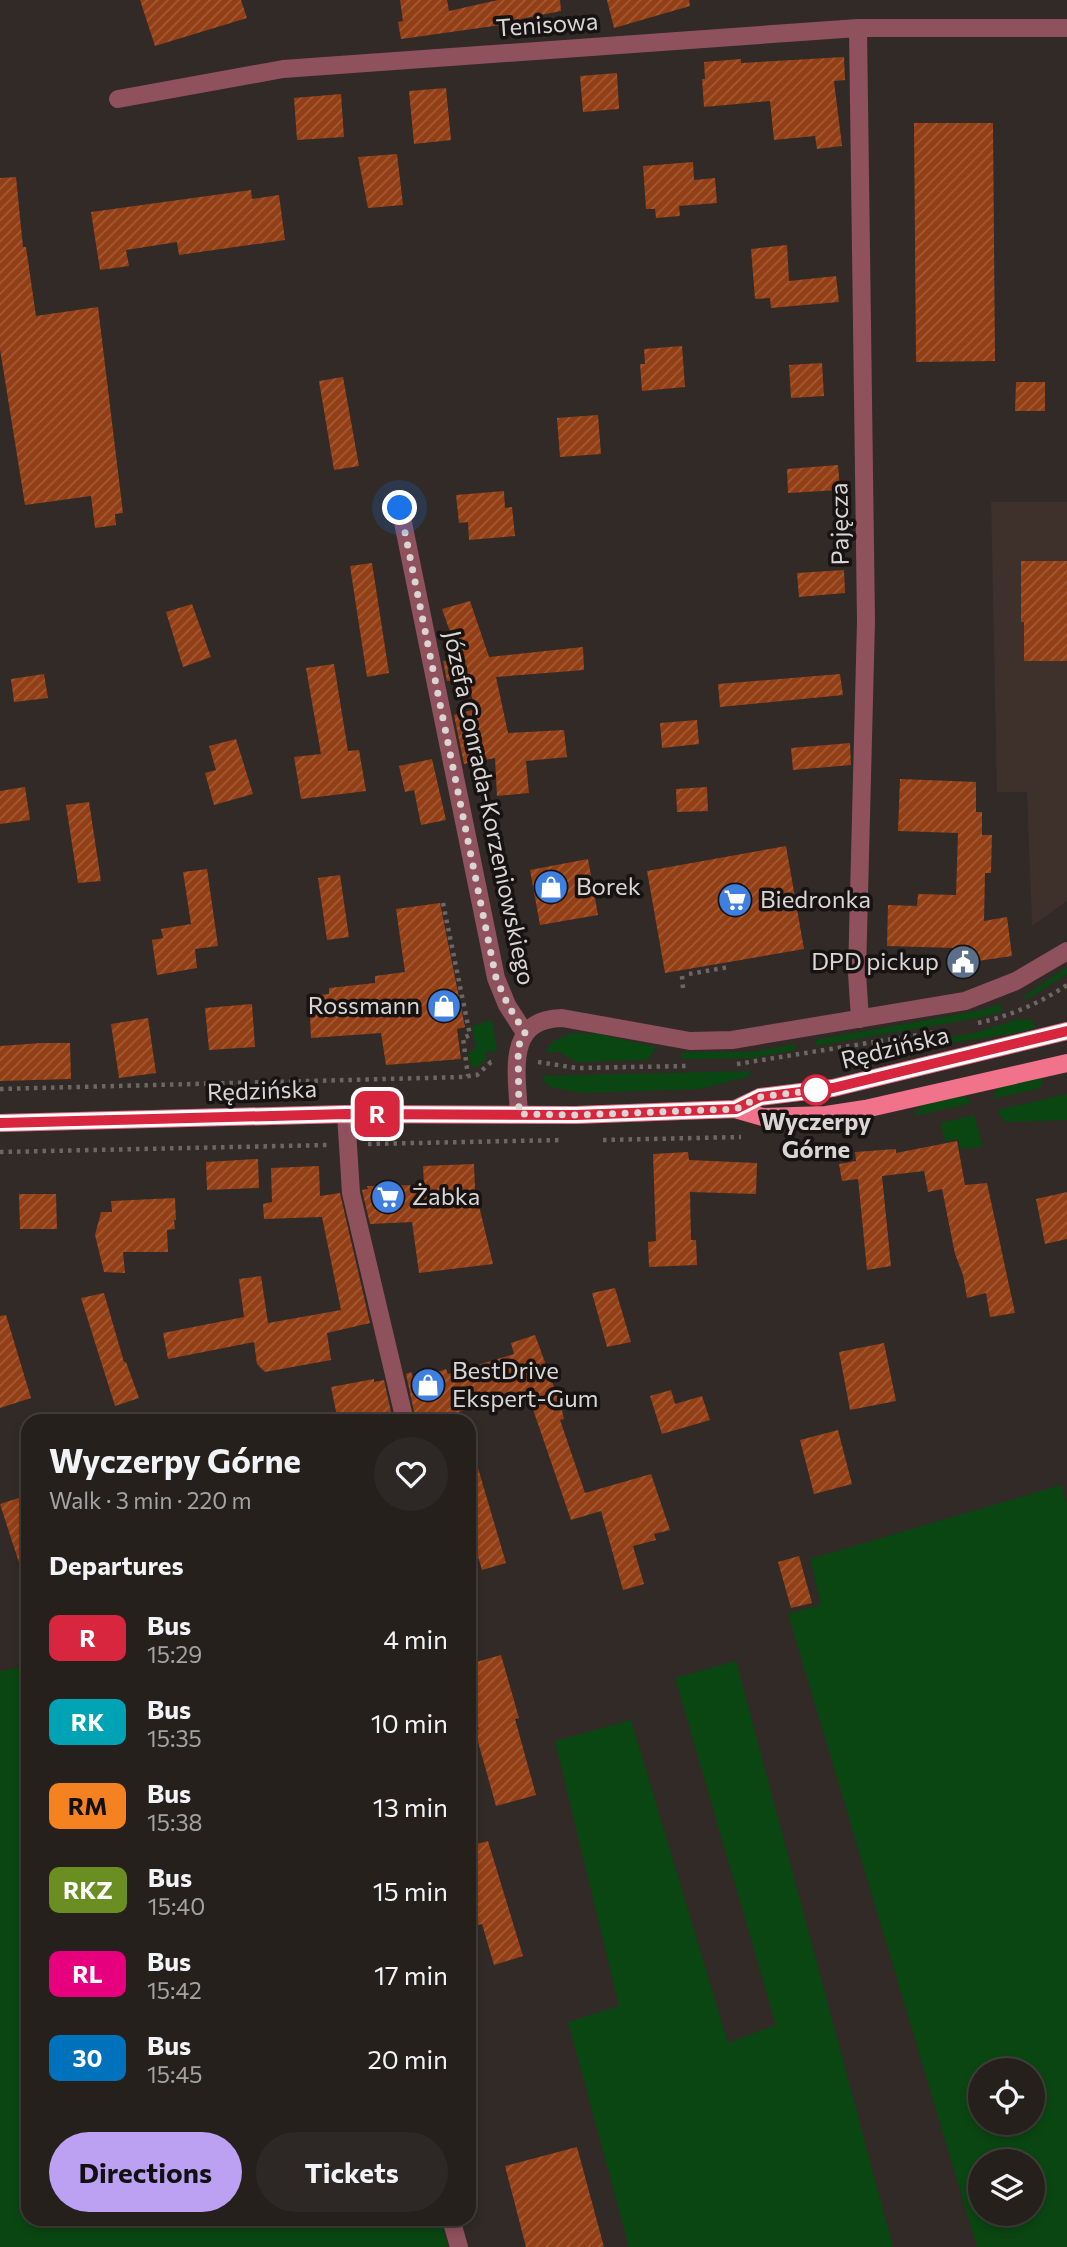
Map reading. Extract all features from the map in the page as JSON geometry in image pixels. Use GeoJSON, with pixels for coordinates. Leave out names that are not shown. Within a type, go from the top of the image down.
{"type":"FeatureCollection","features":[{"type":"Feature","properties":{"kind":"main road","name":"Rędzińska"},"geometry":{"type":"LineString","coordinates":[[736,1109],[760,1097],[833,1088],[1067,1031]]}},
{"type":"Feature","properties":{"kind":"main road","name":"Rędzińska"},"geometry":{"type":"LineString","coordinates":[[0,1123],[346,1114],[576,1115],[736,1109],[763,1117],[826,1115],[865,1109],[1067,1063]]}},
{"type":"Feature","properties":{"kind":"street","name":"Tenisowa"},"geometry":{"type":"LineString","coordinates":[[118,99],[283,69],[858,28],[1067,28]]}},
{"type":"Feature","properties":{"kind":"street","name":"Pajęcza"},"geometry":{"type":"LineString","coordinates":[[858,28],[866,621],[857,973],[860,1018]]}},
{"type":"Feature","properties":{"kind":"street","name":"Józefa Conrada-Korzeniowskiego"},"geometry":{"type":"LineString","coordinates":[[400,508],[496,978],[525,1033]]}},
{"type":"Feature","properties":{"kind":"street","name":"Rędzińska"},"geometry":{"type":"LineString","coordinates":[[525,1033],[547,1018],[562,1018],[690,1041],[732,1040],[965,1001],[1016,981],[1067,951]]}},
{"type":"Feature","properties":{"kind":"street"},"geometry":{"type":"LineString","coordinates":[[519,1114],[518,1047],[525,1033]]}},
{"type":"Feature","properties":{"kind":"street"},"geometry":{"type":"LineString","coordinates":[[346,1114],[351,1193],[403,1414]]}},
{"type":"Feature","properties":{"kind":"street"},"geometry":{"type":"LineString","coordinates":[[453,2226],[459,2247]]}},
{"type":"Feature","properties":{"kind":"path"},"geometry":{"type":"LineString","coordinates":[[443,903],[470,1035],[463,1038],[468,1076]]}},
{"type":"Feature","properties":{"kind":"path"},"geometry":{"type":"LineString","coordinates":[[689,974],[729,967]]}},
{"type":"Feature","properties":{"kind":"path"},"geometry":{"type":"LineString","coordinates":[[682,976],[683,988]]}},
{"type":"Feature","properties":{"kind":"path"},"geometry":{"type":"LineString","coordinates":[[1044,999],[1067,985]]}},
{"type":"Feature","properties":{"kind":"path"},"geometry":{"type":"LineString","coordinates":[[0,1089],[468,1076],[477,1074],[491,1062]]}},
{"type":"Feature","properties":{"kind":"shaded area"},"geometry":{"type":"Polygon","coordinates":[[[991,502],[1067,502],[1067,901],[1032,926],[1027,792],[997,792],[991,502]]]}},
{"type":"Feature","properties":{"kind":"green space"},"geometry":{"type":"Polygon","coordinates":[[[1067,967],[1067,974],[1026,1000],[1024,996],[1067,967]]]}},
{"type":"Feature","properties":{"kind":"green space"},"geometry":{"type":"Polygon","coordinates":[[[1001,1004],[1003,1011],[984,1017],[816,1046],[815,1040],[982,1010],[1001,1004]]]}},
{"type":"Feature","properties":{"kind":"green space"},"geometry":{"type":"Polygon","coordinates":[[[1019,1019],[1032,1020],[1036,1028],[915,1048],[916,1043],[974,1033],[1019,1019]]]}},
{"type":"Feature","properties":{"kind":"green space"},"geometry":{"type":"Polygon","coordinates":[[[492,1020],[497,1052],[487,1051],[487,1059],[477,1067],[471,1067],[468,1054],[476,1047],[472,1026],[492,1020]]]}},
{"type":"Feature","properties":{"kind":"green space"},"geometry":{"type":"Polygon","coordinates":[[[572,1033],[598,1034],[656,1047],[649,1059],[644,1060],[577,1062],[559,1052],[545,1052],[552,1042],[572,1033]]]}},
{"type":"Feature","properties":{"kind":"green space"},"geometry":{"type":"Polygon","coordinates":[[[795,1044],[796,1050],[753,1058],[682,1059],[682,1052],[752,1052],[795,1044]]]}},
{"type":"Feature","properties":{"kind":"green space"},"geometry":{"type":"Polygon","coordinates":[[[749,1071],[751,1076],[700,1089],[582,1093],[551,1087],[545,1083],[542,1076],[749,1071]]]}},
{"type":"Feature","properties":{"kind":"green space"},"geometry":{"type":"Polygon","coordinates":[[[1043,1077],[1041,1086],[1037,1089],[993,1099],[998,1087],[1043,1077]]]}},
{"type":"Feature","properties":{"kind":"green space"},"geometry":{"type":"Polygon","coordinates":[[[1067,1094],[1067,1120],[1007,1122],[997,1110],[1067,1094]]]}},
{"type":"Feature","properties":{"kind":"green space"},"geometry":{"type":"Polygon","coordinates":[[[965,1096],[972,1103],[913,1116],[923,1104],[965,1096]]]}},
{"type":"Feature","properties":{"kind":"green space"},"geometry":{"type":"Polygon","coordinates":[[[974,1115],[983,1147],[961,1149],[958,1139],[945,1141],[940,1123],[974,1115]]]}},
{"type":"Feature","properties":{"kind":"green space"},"geometry":{"type":"Polygon","coordinates":[[[1061,1485],[1067,1503],[1067,2247],[977,2247],[971,2226],[1045,2226],[1045,2149],[968,2149],[968,2217],[788,1614],[821,1605],[810,1559],[1061,1485]]]}},
{"type":"Feature","properties":{"kind":"green space"},"geometry":{"type":"Polygon","coordinates":[[[736,1661],[893,2247],[629,2247],[568,2022],[619,2006],[555,1741],[631,1720],[728,2043],[776,2025],[675,1678],[736,1661]]]}},
{"type":"Feature","properties":{"kind":"green space"},"geometry":{"type":"Polygon","coordinates":[[[21,1667],[21,2226],[443,2226],[448,2247],[0,2247],[0,1671],[21,1667]]]}},
{"type":"Feature","properties":{"kind":"building"},"geometry":{"type":"Polygon","coordinates":[[[140,0],[241,0],[247,18],[155,46],[140,0]]]}},
{"type":"Feature","properties":{"kind":"building"},"geometry":{"type":"Polygon","coordinates":[[[400,0],[447,0],[449,11],[498,0],[560,0],[561,11],[500,23],[501,25],[401,39],[398,22],[403,21],[400,0]]]}},
{"type":"Feature","properties":{"kind":"building"},"geometry":{"type":"Polygon","coordinates":[[[607,0],[689,0],[690,6],[614,28],[607,0]]]}},
{"type":"Feature","properties":{"kind":"building"},"geometry":{"type":"Polygon","coordinates":[[[844,57],[845,80],[834,81],[842,146],[817,149],[815,136],[774,140],[770,101],[704,107],[704,62],[741,59],[741,63],[844,57]]]}},
{"type":"Feature","properties":{"kind":"building"},"geometry":{"type":"Polygon","coordinates":[[[617,73],[619,109],[583,112],[580,76],[617,73]]]}},
{"type":"Feature","properties":{"kind":"building"},"geometry":{"type":"Polygon","coordinates":[[[446,88],[451,140],[414,144],[409,91],[446,88]]]}},
{"type":"Feature","properties":{"kind":"building"},"geometry":{"type":"Polygon","coordinates":[[[341,94],[344,137],[297,140],[294,98],[341,94]]]}},
{"type":"Feature","properties":{"kind":"building"},"geometry":{"type":"Polygon","coordinates":[[[914,123],[993,123],[995,361],[916,362],[914,123]]]}},
{"type":"Feature","properties":{"kind":"building"},"geometry":{"type":"Polygon","coordinates":[[[397,154],[403,205],[368,208],[358,157],[397,154]]]}},
{"type":"Feature","properties":{"kind":"building"},"geometry":{"type":"Polygon","coordinates":[[[693,162],[694,180],[715,178],[717,203],[679,206],[680,216],[656,218],[655,209],[646,209],[643,166],[693,162]]]}},
{"type":"Feature","properties":{"kind":"building"},"geometry":{"type":"Polygon","coordinates":[[[16,177],[23,247],[26,247],[36,316],[98,307],[123,513],[115,514],[116,525],[95,528],[91,496],[25,505],[0,349],[0,178],[16,177]]]}},
{"type":"Feature","properties":{"kind":"building"},"geometry":{"type":"Polygon","coordinates":[[[251,190],[252,199],[279,195],[285,240],[179,255],[177,242],[126,250],[129,266],[100,270],[91,212],[251,190]]]}},
{"type":"Feature","properties":{"kind":"building"},"geometry":{"type":"Polygon","coordinates":[[[787,245],[789,281],[836,276],[839,302],[771,308],[770,298],[755,299],[751,249],[787,245]]]}},
{"type":"Feature","properties":{"kind":"building"},"geometry":{"type":"Polygon","coordinates":[[[682,346],[685,387],[642,391],[640,364],[645,364],[644,349],[682,346]]]}},
{"type":"Feature","properties":{"kind":"building"},"geometry":{"type":"Polygon","coordinates":[[[822,363],[824,396],[791,398],[789,365],[822,363]]]}},
{"type":"Feature","properties":{"kind":"building"},"geometry":{"type":"Polygon","coordinates":[[[343,377],[359,466],[334,470],[319,381],[343,377]]]}},
{"type":"Feature","properties":{"kind":"building"},"geometry":{"type":"Polygon","coordinates":[[[1016,382],[1045,382],[1045,411],[1015,411],[1016,382]]]}},
{"type":"Feature","properties":{"kind":"building"},"geometry":{"type":"Polygon","coordinates":[[[598,415],[601,454],[560,457],[557,418],[598,415]]]}},
{"type":"Feature","properties":{"kind":"building"},"geometry":{"type":"Polygon","coordinates":[[[838,465],[840,490],[788,493],[787,469],[838,465]]]}},
{"type":"Feature","properties":{"kind":"building"},"geometry":{"type":"Polygon","coordinates":[[[504,491],[505,508],[512,507],[515,536],[469,540],[468,522],[459,523],[456,495],[504,491]]]}},
{"type":"Feature","properties":{"kind":"building"},"geometry":{"type":"Polygon","coordinates":[[[1021,561],[1067,561],[1067,661],[1024,661],[1021,561]]]}},
{"type":"Feature","properties":{"kind":"building"},"geometry":{"type":"Polygon","coordinates":[[[372,563],[389,673],[367,677],[350,566],[372,563]]]}},
{"type":"Feature","properties":{"kind":"building"},"geometry":{"type":"Polygon","coordinates":[[[844,570],[845,593],[799,597],[797,573],[844,570]]]}},
{"type":"Feature","properties":{"kind":"building"},"geometry":{"type":"Polygon","coordinates":[[[470,601],[489,657],[583,647],[584,670],[496,677],[508,733],[564,730],[567,757],[526,761],[529,793],[497,796],[495,758],[464,764],[454,715],[476,709],[466,680],[447,681],[443,661],[460,660],[442,609],[470,601]]]}},
{"type":"Feature","properties":{"kind":"building"},"geometry":{"type":"Polygon","coordinates":[[[192,604],[211,657],[183,667],[166,612],[192,604]]]}},
{"type":"Feature","properties":{"kind":"building"},"geometry":{"type":"Polygon","coordinates":[[[334,664],[348,751],[359,750],[366,791],[301,799],[294,757],[321,754],[306,668],[334,664]]]}},
{"type":"Feature","properties":{"kind":"building"},"geometry":{"type":"Polygon","coordinates":[[[44,674],[48,698],[14,702],[11,679],[44,674]]]}},
{"type":"Feature","properties":{"kind":"building"},"geometry":{"type":"Polygon","coordinates":[[[840,674],[843,695],[720,707],[718,684],[840,674]]]}},
{"type":"Feature","properties":{"kind":"building"},"geometry":{"type":"Polygon","coordinates":[[[697,720],[699,744],[662,748],[660,723],[697,720]]]}},
{"type":"Feature","properties":{"kind":"building"},"geometry":{"type":"Polygon","coordinates":[[[236,739],[253,794],[214,805],[205,773],[216,770],[209,746],[236,739]]]}},
{"type":"Feature","properties":{"kind":"building"},"geometry":{"type":"Polygon","coordinates":[[[850,743],[851,765],[793,770],[791,748],[850,743]]]}},
{"type":"Feature","properties":{"kind":"building"},"geometry":{"type":"Polygon","coordinates":[[[432,759],[446,820],[421,825],[414,790],[405,792],[399,766],[432,759]]]}},
{"type":"Feature","properties":{"kind":"building"},"geometry":{"type":"Polygon","coordinates":[[[900,779],[976,782],[976,812],[982,812],[982,835],[992,835],[991,873],[985,873],[984,921],[1007,917],[1012,956],[957,964],[956,948],[887,946],[888,905],[917,906],[918,894],[956,895],[958,833],[898,831],[900,779]]]}},
{"type":"Feature","properties":{"kind":"building"},"geometry":{"type":"Polygon","coordinates":[[[25,787],[30,820],[0,824],[0,791],[25,787]]]}},
{"type":"Feature","properties":{"kind":"building"},"geometry":{"type":"Polygon","coordinates":[[[707,787],[708,811],[677,812],[676,789],[707,787]]]}},
{"type":"Feature","properties":{"kind":"building"},"geometry":{"type":"Polygon","coordinates":[[[89,802],[101,881],[78,883],[66,805],[89,802]]]}},
{"type":"Feature","properties":{"kind":"building"},"geometry":{"type":"Polygon","coordinates":[[[786,846],[804,949],[665,973],[647,871],[786,846]]]}},
{"type":"Feature","properties":{"kind":"building"},"geometry":{"type":"Polygon","coordinates":[[[588,859],[598,915],[540,925],[530,870],[588,859]]]}},
{"type":"Feature","properties":{"kind":"building"},"geometry":{"type":"Polygon","coordinates":[[[207,869],[218,946],[195,949],[197,968],[157,975],[152,940],[163,938],[161,929],[191,924],[183,872],[207,869]]]}},
{"type":"Feature","properties":{"kind":"building"},"geometry":{"type":"Polygon","coordinates":[[[340,875],[349,937],[327,940],[318,878],[340,875]]]}},
{"type":"Feature","properties":{"kind":"building"},"geometry":{"type":"Polygon","coordinates":[[[440,903],[465,1027],[457,1029],[461,1059],[386,1065],[381,1033],[311,1038],[309,996],[329,994],[329,988],[375,983],[375,976],[405,972],[396,909],[440,903]]]}},
{"type":"Feature","properties":{"kind":"building"},"geometry":{"type":"Polygon","coordinates":[[[252,1004],[255,1047],[209,1050],[205,1008],[252,1004]]]}},
{"type":"Feature","properties":{"kind":"building"},"geometry":{"type":"Polygon","coordinates":[[[148,1018],[156,1073],[119,1078],[111,1024],[148,1018]]]}},
{"type":"Feature","properties":{"kind":"building"},"geometry":{"type":"Polygon","coordinates":[[[70,1043],[71,1079],[0,1081],[0,1046],[70,1043]]]}},
{"type":"Feature","properties":{"kind":"building"},"geometry":{"type":"Polygon","coordinates":[[[957,1141],[965,1185],[987,1183],[1015,1313],[990,1317],[986,1293],[967,1298],[942,1189],[928,1192],[924,1171],[882,1176],[891,1266],[867,1270],[858,1179],[842,1181],[839,1164],[856,1161],[855,1152],[896,1149],[896,1153],[957,1141]]]}},
{"type":"Feature","properties":{"kind":"building"},"geometry":{"type":"Polygon","coordinates":[[[688,1152],[689,1160],[757,1163],[756,1194],[690,1192],[691,1240],[696,1240],[697,1265],[649,1267],[648,1242],[656,1241],[653,1154],[688,1152]]]}},
{"type":"Feature","properties":{"kind":"building"},"geometry":{"type":"Polygon","coordinates":[[[258,1159],[259,1188],[207,1190],[206,1162],[258,1159]]]}},
{"type":"Feature","properties":{"kind":"building"},"geometry":{"type":"Polygon","coordinates":[[[474,1164],[475,1189],[493,1264],[419,1273],[412,1222],[370,1224],[362,1190],[368,1189],[367,1186],[424,1185],[423,1166],[474,1164]]]}},
{"type":"Feature","properties":{"kind":"building"},"geometry":{"type":"Polygon","coordinates":[[[319,1166],[320,1196],[340,1193],[370,1323],[327,1333],[331,1360],[265,1372],[257,1364],[254,1342],[168,1359],[163,1333],[244,1317],[239,1279],[261,1276],[268,1323],[341,1310],[322,1217],[264,1219],[263,1204],[272,1202],[271,1168],[319,1166]]]}},
{"type":"Feature","properties":{"kind":"building"},"geometry":{"type":"Polygon","coordinates":[[[1067,1192],[1067,1239],[1045,1244],[1036,1199],[1067,1192]]]}},
{"type":"Feature","properties":{"kind":"building"},"geometry":{"type":"Polygon","coordinates":[[[19,1194],[56,1194],[57,1229],[20,1229],[19,1194]]]}},
{"type":"Feature","properties":{"kind":"building"},"geometry":{"type":"Polygon","coordinates":[[[175,1198],[175,1229],[167,1230],[168,1252],[123,1252],[125,1273],[104,1272],[95,1235],[101,1212],[112,1212],[111,1201],[175,1198]]]}},
{"type":"Feature","properties":{"kind":"building"},"geometry":{"type":"Polygon","coordinates":[[[615,1288],[631,1342],[607,1347],[592,1293],[615,1288]]]}},
{"type":"Feature","properties":{"kind":"building"},"geometry":{"type":"Polygon","coordinates":[[[104,1293],[124,1362],[139,1398],[115,1406],[81,1298],[104,1293]]]}},
{"type":"Feature","properties":{"kind":"building"},"geometry":{"type":"Polygon","coordinates":[[[6,1315],[31,1398],[0,1408],[0,1316],[6,1315]]]}},
{"type":"Feature","properties":{"kind":"building"},"geometry":{"type":"Polygon","coordinates":[[[535,1335],[561,1406],[564,1419],[560,1420],[585,1493],[651,1474],[670,1530],[654,1534],[656,1540],[633,1546],[644,1584],[623,1590],[601,1511],[571,1520],[527,1392],[459,1412],[460,1414],[415,1414],[406,1374],[411,1372],[414,1380],[446,1369],[448,1374],[514,1354],[511,1343],[535,1335]]]}},
{"type":"Feature","properties":{"kind":"building"},"geometry":{"type":"Polygon","coordinates":[[[884,1343],[896,1401],[850,1410],[839,1352],[884,1343]]]}},
{"type":"Feature","properties":{"kind":"building"},"geometry":{"type":"Polygon","coordinates":[[[374,1379],[374,1382],[384,1380],[391,1414],[337,1414],[331,1387],[374,1379]]]}},
{"type":"Feature","properties":{"kind":"building"},"geometry":{"type":"Polygon","coordinates":[[[671,1390],[675,1404],[702,1396],[710,1420],[662,1434],[650,1396],[671,1390]]]}},
{"type":"Feature","properties":{"kind":"building"},"geometry":{"type":"Polygon","coordinates":[[[838,1430],[852,1484],[814,1494],[800,1440],[838,1430]]]}},
{"type":"Feature","properties":{"kind":"building"},"geometry":{"type":"Polygon","coordinates":[[[476,1461],[506,1563],[482,1570],[476,1550],[476,1461]]]}},
{"type":"Feature","properties":{"kind":"building"},"geometry":{"type":"Polygon","coordinates":[[[21,1497],[21,1569],[0,1504],[21,1497]]]}},
{"type":"Feature","properties":{"kind":"building"},"geometry":{"type":"Polygon","coordinates":[[[799,1556],[812,1603],[791,1608],[778,1562],[799,1556]]]}},
{"type":"Feature","properties":{"kind":"building"},"geometry":{"type":"Polygon","coordinates":[[[501,1655],[519,1718],[515,1719],[536,1795],[496,1806],[476,1735],[479,1729],[476,1719],[476,1662],[501,1655]]]}},
{"type":"Feature","properties":{"kind":"building"},"geometry":{"type":"Polygon","coordinates":[[[488,1841],[523,1956],[494,1965],[482,1924],[476,1925],[476,1844],[488,1841]]]}},
{"type":"Feature","properties":{"kind":"building"},"geometry":{"type":"Polygon","coordinates":[[[577,2147],[604,2247],[526,2247],[505,2166],[577,2147]]]}},
{"type":"Feature","properties":{"kind":"bus line","name":"R"},"geometry":{"type":"LineString","coordinates":[[0,1123],[346,1114],[576,1115],[736,1109],[760,1097],[833,1088],[1067,1031]]}},
{"type":"Feature","properties":{"kind":"place","name":"Borek"},"geometry":{"type":"Point","coordinates":[551,887]}},
{"type":"Feature","properties":{"kind":"place","name":"Biedronka"},"geometry":{"type":"Point","coordinates":[735,900]}},
{"type":"Feature","properties":{"kind":"place","name":"DPD pickup"},"geometry":{"type":"Point","coordinates":[963,962]}},
{"type":"Feature","properties":{"kind":"place","name":"Rossmann"},"geometry":{"type":"Point","coordinates":[444,1006]}},
{"type":"Feature","properties":{"kind":"place","name":"Wyczerpy Górne"},"geometry":{"type":"Point","coordinates":[816,1090]}},
{"type":"Feature","properties":{"kind":"place","name":"Żabka"},"geometry":{"type":"Point","coordinates":[388,1197]}},
{"type":"Feature","properties":{"kind":"place","name":"BestDrive Ekspert-Gum"},"geometry":{"type":"Point","coordinates":[428,1385]}},
{"type":"Feature","properties":{"kind":"route"},"geometry":{"type":"LineString","coordinates":[[400,508],[496,978],[525,1033],[518,1047],[519,1114],[576,1115],[736,1109],[760,1097],[816,1090]]}}]}
